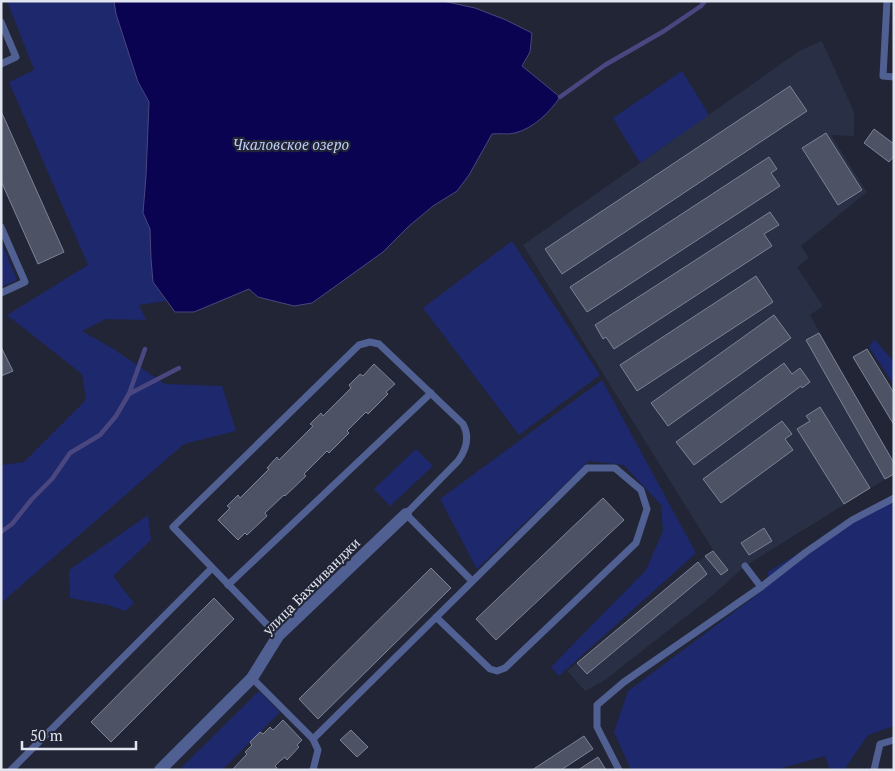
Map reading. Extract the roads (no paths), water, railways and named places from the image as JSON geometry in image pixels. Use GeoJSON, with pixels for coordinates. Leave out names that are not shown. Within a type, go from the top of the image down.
{"type":"FeatureCollection","features":[{"type":"Feature","properties":{"kind":"street","name":"улица Бахчиванджи"},"geometry":{"type":"LineString","coordinates":[[160,770],[252,678],[278,636],[406,514]]}},
{"type":"Feature","properties":{"kind":"lane"},"geometry":{"type":"LineString","coordinates":[[887,1],[883,76],[894,77]]}},
{"type":"Feature","properties":{"kind":"lane"},"geometry":{"type":"LineString","coordinates":[[1,22],[16,57],[1,64]]}},
{"type":"Feature","properties":{"kind":"lane"},"geometry":{"type":"LineString","coordinates":[[1,227],[25,282],[1,294]]}},
{"type":"Feature","properties":{"kind":"lane"},"geometry":{"type":"LineString","coordinates":[[278,636],[173,527],[358,345],[370,342],[379,344],[464,424],[467,439],[465,450],[458,461],[406,514],[472,582]]}},
{"type":"Feature","properties":{"kind":"lane"},"geometry":{"type":"LineString","coordinates":[[228,585],[431,393]]}},
{"type":"Feature","properties":{"kind":"lane"},"geometry":{"type":"LineString","coordinates":[[313,739],[436,617],[587,468],[616,468],[641,490],[647,509],[636,543],[505,668],[497,671],[490,668],[436,617]]}},
{"type":"Feature","properties":{"kind":"lane"},"geometry":{"type":"LineString","coordinates":[[619,770],[597,727],[598,705],[624,682],[761,587],[806,552],[852,520],[894,498]]}},
{"type":"Feature","properties":{"kind":"lane"},"geometry":{"type":"LineString","coordinates":[[745,566],[761,587]]}},
{"type":"Feature","properties":{"kind":"lane"},"geometry":{"type":"LineString","coordinates":[[11,770],[212,568]]}},
{"type":"Feature","properties":{"kind":"lane"},"geometry":{"type":"LineString","coordinates":[[252,678],[313,739],[318,750],[313,770]]}},
{"type":"Feature","properties":{"kind":"lane"},"geometry":{"type":"LineString","coordinates":[[874,770],[880,744],[894,740]]}},
{"type":"Feature","properties":{"kind":"water","name":"Чкаловское озеро"},"geometry":{"type":"Polygon","coordinates":[[[114,1],[443,1],[475,8],[532,33],[530,52],[522,66],[560,97],[546,114],[522,131],[512,134],[492,134],[469,175],[457,191],[433,206],[409,226],[383,252],[312,303],[294,306],[258,297],[249,289],[194,312],[175,312],[153,282],[150,229],[143,213],[149,102],[138,82],[116,14],[114,1]]]}},
{"type":"Feature","properties":{"kind":"waterway"},"geometry":{"type":"LineString","coordinates":[[560,97],[605,65],[664,31],[701,6],[705,1]]}},
{"type":"Feature","properties":{"kind":"waterway"},"geometry":{"type":"LineString","coordinates":[[1,532],[12,524],[32,499],[52,479],[70,453],[100,435],[116,416],[129,394],[145,349]]}},
{"type":"Feature","properties":{"kind":"waterway"},"geometry":{"type":"LineString","coordinates":[[129,394],[179,368]]}}]}
